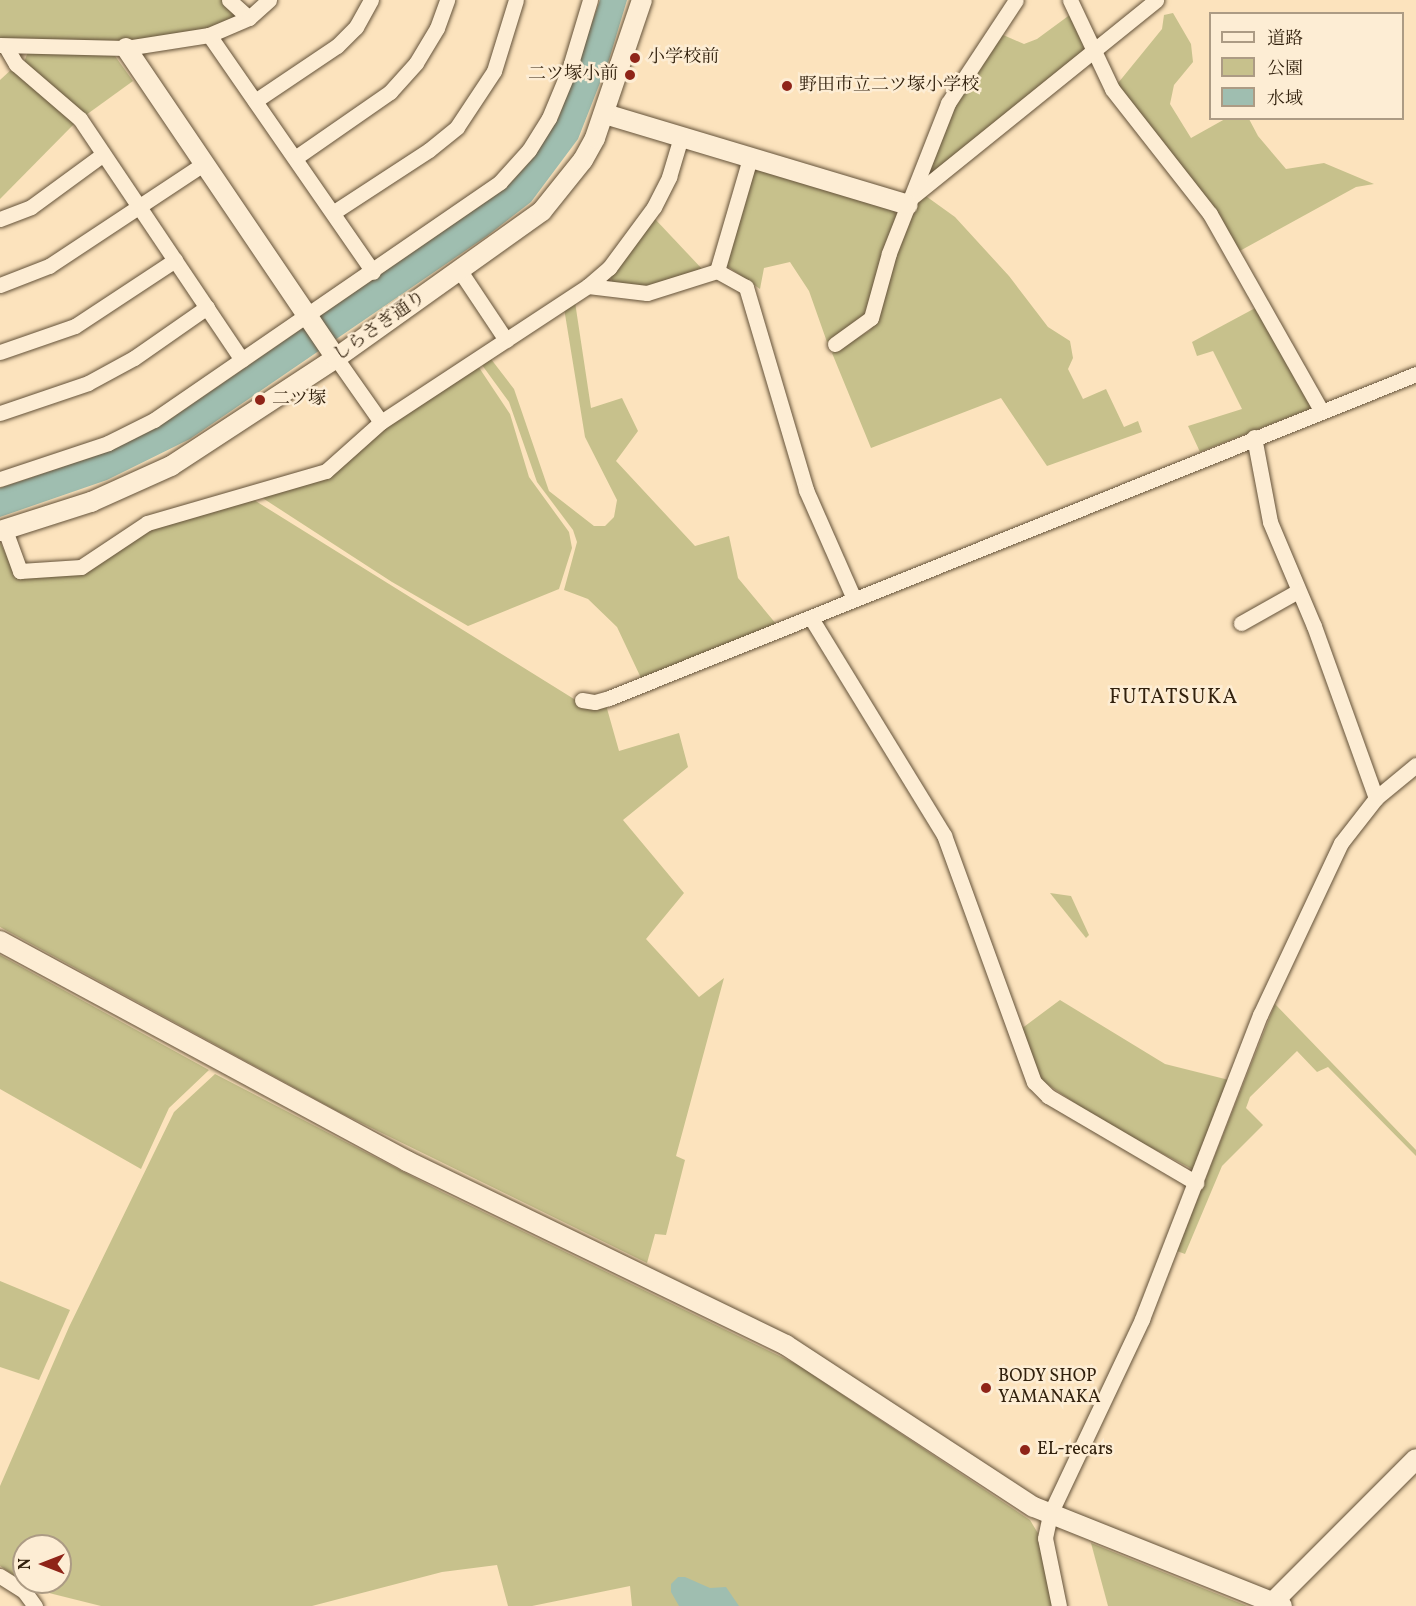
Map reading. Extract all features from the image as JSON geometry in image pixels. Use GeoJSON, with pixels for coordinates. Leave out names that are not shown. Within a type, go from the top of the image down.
{"type":"FeatureCollection","features":[{"type":"Feature","properties":{"kind":"street"},"geometry":{"type":"LineString","coordinates":[[229,0],[249,18]]}},
{"type":"Feature","properties":{"kind":"street"},"geometry":{"type":"LineString","coordinates":[[3,46],[126,48],[209,35],[249,18],[269,0]]}},
{"type":"Feature","properties":{"kind":"street"},"geometry":{"type":"LineString","coordinates":[[255,101],[337,46],[356,27],[371,0]]}},
{"type":"Feature","properties":{"kind":"street"},"geometry":{"type":"LineString","coordinates":[[296,158],[390,92],[416,63],[437,28],[447,0]]}},
{"type":"Feature","properties":{"kind":"street"},"geometry":{"type":"LineString","coordinates":[[334,212],[429,150],[457,126],[494,71],[516,0]]}},
{"type":"Feature","properties":{"kind":"street"},"geometry":{"type":"LineString","coordinates":[[0,479],[108,443],[189,399],[242,360],[310,321],[373,272],[500,182],[529,150],[560,96],[590,0]]}},
{"type":"Feature","properties":{"kind":"street","name":"しらさぎ通り"},"geometry":{"type":"LineString","coordinates":[[2,531],[91,502],[171,466],[332,353],[460,271],[542,211],[584,160],[605,114],[642,0]]}},
{"type":"Feature","properties":{"kind":"street"},"geometry":{"type":"LineString","coordinates":[[835,344],[871,318],[909,202],[948,103],[1016,0]]}},
{"type":"Feature","properties":{"kind":"street"},"geometry":{"type":"LineString","coordinates":[[909,202],[1156,0]]}},
{"type":"Feature","properties":{"kind":"street"},"geometry":{"type":"LineString","coordinates":[[1068,1],[1092,52],[1126,112],[1210,214],[1322,412]]}},
{"type":"Feature","properties":{"kind":"street"},"geometry":{"type":"LineString","coordinates":[[209,35],[334,212],[373,272]]}},
{"type":"Feature","properties":{"kind":"street"},"geometry":{"type":"LineString","coordinates":[[3,46],[16,64],[80,119],[102,155],[242,360]]}},
{"type":"Feature","properties":{"kind":"street"},"geometry":{"type":"LineString","coordinates":[[126,48],[381,422]]}},
{"type":"Feature","properties":{"kind":"street"},"geometry":{"type":"LineString","coordinates":[[605,114],[750,158],[909,202]]}},
{"type":"Feature","properties":{"kind":"street"},"geometry":{"type":"LineString","coordinates":[[2,531],[20,571],[81,567],[147,523],[326,471],[381,422],[588,286],[637,235],[669,177],[681,137]]}},
{"type":"Feature","properties":{"kind":"street"},"geometry":{"type":"LineString","coordinates":[[0,219],[31,207],[102,155]]}},
{"type":"Feature","properties":{"kind":"street"},"geometry":{"type":"LineString","coordinates":[[717,271],[750,158]]}},
{"type":"Feature","properties":{"kind":"street"},"geometry":{"type":"LineString","coordinates":[[0,285],[49,266],[203,164]]}},
{"type":"Feature","properties":{"kind":"street"},"geometry":{"type":"LineString","coordinates":[[0,352],[75,326],[119,300],[175,260]]}},
{"type":"Feature","properties":{"kind":"street"},"geometry":{"type":"LineString","coordinates":[[460,271],[506,340]]}},
{"type":"Feature","properties":{"kind":"street"},"geometry":{"type":"LineString","coordinates":[[588,286],[647,293],[717,271],[746,287],[806,490],[854,599]]}},
{"type":"Feature","properties":{"kind":"street"},"geometry":{"type":"LineString","coordinates":[[0,413],[88,383],[134,358],[207,307]]}},
{"type":"Feature","properties":{"kind":"street"},"geometry":{"type":"LineString","coordinates":[[582,700],[595,702],[609,698],[1254,437],[1416,374]]}},
{"type":"Feature","properties":{"kind":"street"},"geometry":{"type":"LineString","coordinates":[[1254,437],[1270,522],[1376,798]]}},
{"type":"Feature","properties":{"kind":"street"},"geometry":{"type":"LineString","coordinates":[[1240,623],[1298,591]]}},
{"type":"Feature","properties":{"kind":"street"},"geometry":{"type":"LineString","coordinates":[[811,618],[944,835],[1034,1082],[1048,1096],[1196,1183]]}},
{"type":"Feature","properties":{"kind":"street"},"geometry":{"type":"LineString","coordinates":[[1059,1606],[1045,1538],[1050,1514],[1127,1355],[1260,1015],[1341,843],[1376,798],[1416,765]]}},
{"type":"Feature","properties":{"kind":"street"},"geometry":{"type":"LineString","coordinates":[[0,941],[407,1161],[786,1345],[981,1474],[1050,1514],[1278,1604],[1416,1459]]}},
{"type":"Feature","properties":{"kind":"street"},"geometry":{"type":"LineString","coordinates":[[0,1576],[24,1591],[33,1605]]}},
{"type":"Feature","properties":{"kind":"green space"},"geometry":{"type":"Polygon","coordinates":[[[0,0],[223,0],[242,15],[223,25],[136,43],[0,40],[0,0]]]}},
{"type":"Feature","properties":{"kind":"green space"},"geometry":{"type":"Polygon","coordinates":[[[1173,13],[1191,44],[1193,62],[1174,85],[1170,104],[1191,138],[1223,120],[1250,120],[1258,136],[1286,169],[1324,163],[1374,184],[1356,187],[1236,253],[1114,88],[1162,29],[1164,15],[1173,13]]]}},
{"type":"Feature","properties":{"kind":"green space"},"geometry":{"type":"Polygon","coordinates":[[[1071,14],[1088,51],[924,185],[955,107],[1001,34],[1024,44],[1037,39],[1071,14]]]}},
{"type":"Feature","properties":{"kind":"green space"},"geometry":{"type":"Polygon","coordinates":[[[28,52],[115,56],[133,81],[86,115],[24,62],[28,52]]]}},
{"type":"Feature","properties":{"kind":"green space"},"geometry":{"type":"Polygon","coordinates":[[[13,68],[76,122],[0,199],[0,80],[13,68]]]}},
{"type":"Feature","properties":{"kind":"green space"},"geometry":{"type":"Polygon","coordinates":[[[759,167],[892,206],[897,217],[862,321],[827,342],[809,291],[790,262],[764,268],[760,289],[727,266],[753,170],[759,167]]]}},
{"type":"Feature","properties":{"kind":"green space"},"geometry":{"type":"Polygon","coordinates":[[[923,194],[955,217],[1009,276],[1048,327],[1070,341],[1073,358],[1068,369],[1083,399],[1106,389],[1124,427],[1138,421],[1142,432],[1047,466],[1001,398],[871,448],[832,353],[869,331],[878,319],[893,261],[913,207],[923,194]]]}},
{"type":"Feature","properties":{"kind":"green space"},"geometry":{"type":"Polygon","coordinates":[[[655,219],[704,271],[648,287],[613,284],[610,275],[655,219]]]}},
{"type":"Feature","properties":{"kind":"green space"},"geometry":{"type":"Polygon","coordinates":[[[575,302],[591,408],[622,398],[638,431],[616,461],[695,546],[729,536],[738,578],[777,625],[641,678],[617,627],[588,599],[564,590],[577,542],[573,530],[537,482],[509,402],[482,365],[491,359],[514,389],[549,491],[594,526],[605,526],[614,517],[617,500],[585,437],[564,308],[575,302]]]}},
{"type":"Feature","properties":{"kind":"green space"},"geometry":{"type":"Polygon","coordinates":[[[1259,306],[1315,407],[1200,452],[1188,426],[1242,409],[1213,351],[1197,356],[1192,342],[1259,306]]]}},
{"type":"Feature","properties":{"kind":"green space"},"geometry":{"type":"Polygon","coordinates":[[[478,366],[510,414],[529,477],[569,532],[572,548],[559,589],[468,626],[392,582],[261,497],[322,480],[347,463],[390,424],[478,366]]]}},
{"type":"Feature","properties":{"kind":"green space"},"geometry":{"type":"Polygon","coordinates":[[[254,500],[582,704],[606,705],[619,751],[679,733],[688,767],[623,820],[684,893],[646,939],[699,997],[724,978],[676,1156],[685,1160],[666,1235],[655,1234],[647,1263],[339,1112],[0,927],[0,542],[16,576],[85,572],[147,531],[254,500]]]}},
{"type":"Feature","properties":{"kind":"green space"},"geometry":{"type":"Polygon","coordinates":[[[1050,893],[1071,896],[1089,935],[1086,938],[1050,893]]]}},
{"type":"Feature","properties":{"kind":"green space"},"geometry":{"type":"Polygon","coordinates":[[[0,955],[209,1070],[169,1108],[141,1169],[0,1089],[0,955]]]}},
{"type":"Feature","properties":{"kind":"green space"},"geometry":{"type":"Polygon","coordinates":[[[1060,1000],[1165,1064],[1229,1080],[1194,1170],[1106,1124],[1041,1080],[1021,1029],[1060,1000]]]}},
{"type":"Feature","properties":{"kind":"green space"},"geometry":{"type":"Polygon","coordinates":[[[1275,1004],[1416,1150],[1416,1156],[1328,1067],[1317,1072],[1297,1051],[1250,1097],[1246,1108],[1263,1125],[1222,1166],[1185,1254],[1177,1251],[1275,1004]]]}},
{"type":"Feature","properties":{"kind":"green space"},"geometry":{"type":"Polygon","coordinates":[[[215,1074],[442,1192],[798,1365],[1030,1520],[1039,1535],[1054,1606],[632,1606],[630,1586],[532,1606],[508,1606],[497,1565],[442,1572],[312,1606],[101,1606],[53,1594],[72,1594],[72,1534],[12,1534],[12,1574],[0,1566],[0,1486],[69,1327],[174,1112],[215,1074]]]}},
{"type":"Feature","properties":{"kind":"green space"},"geometry":{"type":"Polygon","coordinates":[[[0,1281],[70,1310],[39,1380],[0,1367],[0,1281]]]}},
{"type":"Feature","properties":{"kind":"green space"},"geometry":{"type":"Polygon","coordinates":[[[1091,1543],[1247,1606],[1108,1606],[1091,1543]]]}},
{"type":"Feature","properties":{"kind":"water"},"geometry":{"type":"Polygon","coordinates":[[[600,0],[627,0],[609,60],[578,139],[531,202],[487,236],[190,439],[107,480],[0,517],[0,488],[101,454],[172,418],[506,188],[534,157],[559,117],[600,0]]]}},
{"type":"Feature","properties":{"kind":"water"},"geometry":{"type":"Polygon","coordinates":[[[678,1577],[685,1577],[710,1588],[726,1587],[739,1606],[679,1606],[671,1592],[671,1584],[678,1577]]]}},
{"type":"Feature","properties":{"kind":"place","name":"小学校前"},"geometry":{"type":"Point","coordinates":[635,58]}},
{"type":"Feature","properties":{"kind":"place","name":"二ツ塚小前"},"geometry":{"type":"Point","coordinates":[630,75]}},
{"type":"Feature","properties":{"kind":"place","name":"野田市立二ツ塚小学校"},"geometry":{"type":"Point","coordinates":[787,86]}},
{"type":"Feature","properties":{"kind":"place","name":"二ツ塚"},"geometry":{"type":"Point","coordinates":[260,400]}},
{"type":"Feature","properties":{"kind":"place","name":"BODY SHOP YAMANAKA"},"geometry":{"type":"Point","coordinates":[986,1388]}},
{"type":"Feature","properties":{"kind":"place","name":"EL-recars"},"geometry":{"type":"Point","coordinates":[1025,1450]}},
{"type":"Feature","properties":{"kind":"district","name":"FUTATSUKA"},"geometry":{"type":"Point","coordinates":[1174,698]}}]}
